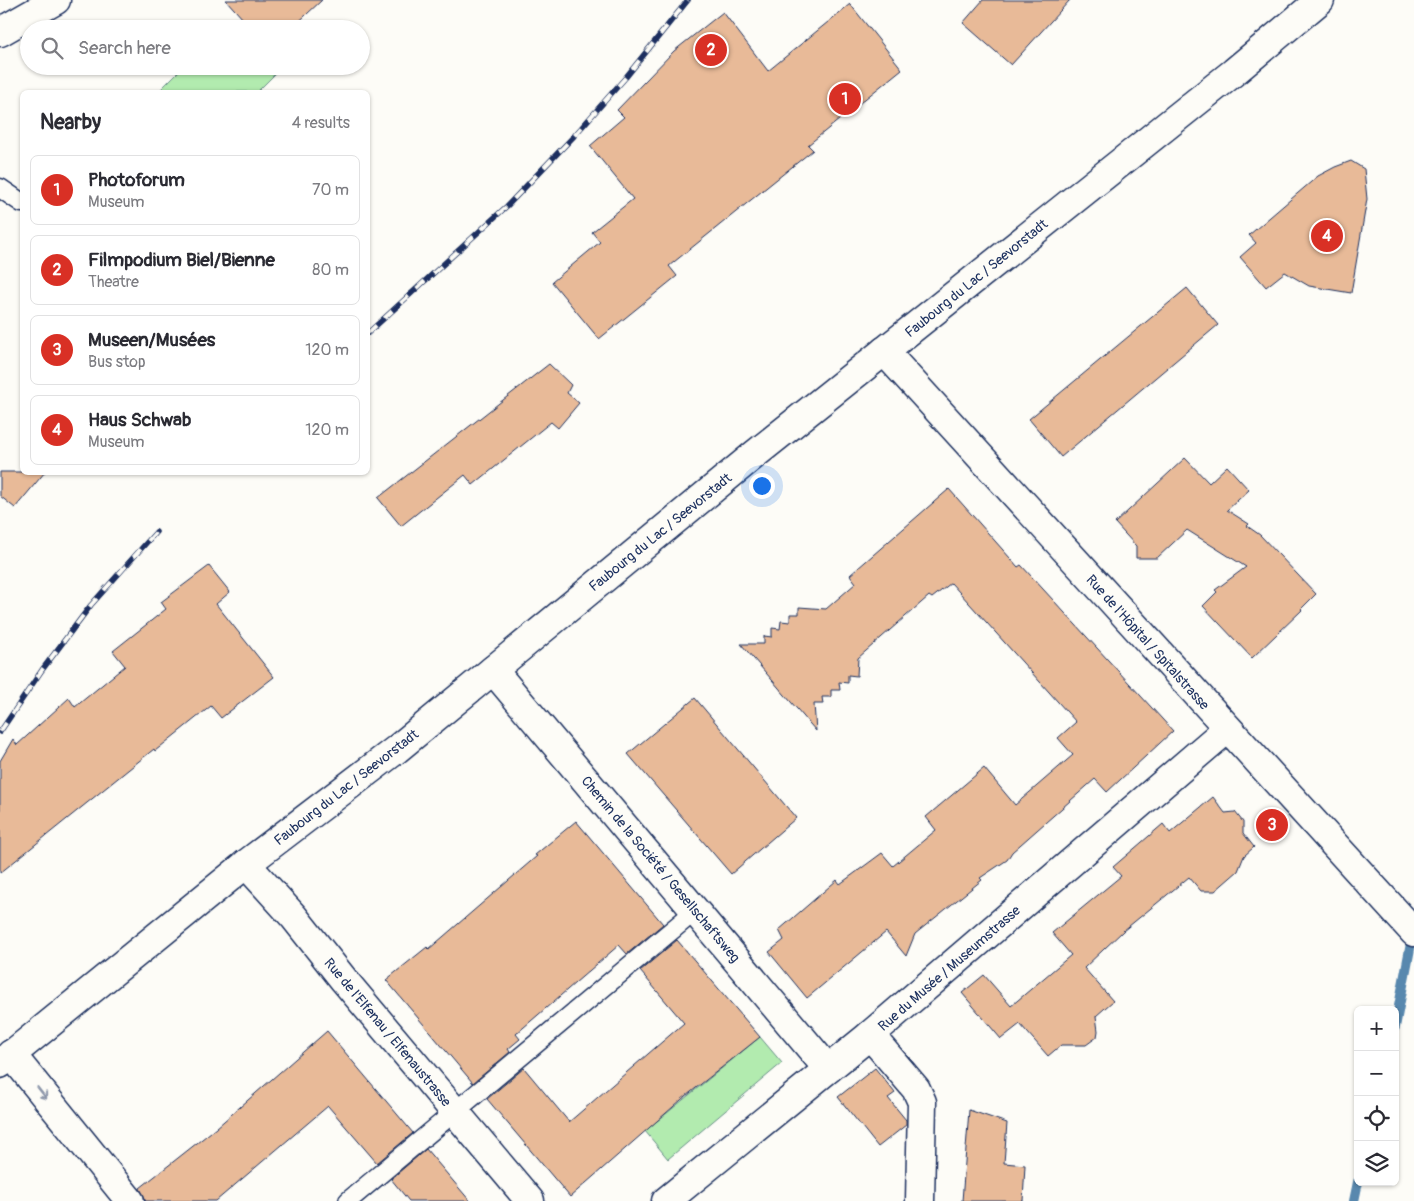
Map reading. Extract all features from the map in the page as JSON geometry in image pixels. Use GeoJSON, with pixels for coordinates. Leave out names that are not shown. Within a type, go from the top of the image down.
{"type":"FeatureCollection","features":[{"type":"Feature","properties":{"kind":"street"},"geometry":{"type":"LineString","coordinates":[[21,20],[56,0]]}},
{"type":"Feature","properties":{"kind":"street","name":"Faubourg du Lac / Seevorstadt"},"geometry":{"type":"LineString","coordinates":[[6,1059],[246,864],[397,749],[754,455],[1227,78],[1320,0]]}},
{"type":"Feature","properties":{"kind":"street"},"geometry":{"type":"LineString","coordinates":[[0,32],[20,21]]}},
{"type":"Feature","properties":{"kind":"street","name":"Rue de l'Hôpital / Spitalstrasse"},"geometry":{"type":"LineString","coordinates":[[884,351],[1414,932]]}},
{"type":"Feature","properties":{"kind":"street","name":"Chemin de la Société / Gesellschaftsweg"},"geometry":{"type":"LineString","coordinates":[[493,670],[828,1069]]}},
{"type":"Feature","properties":{"kind":"street","name":"Rue du Musée / Museumstrasse"},"geometry":{"type":"LineString","coordinates":[[666,1201],[870,1035],[1228,729]]}},
{"type":"Feature","properties":{"kind":"street","name":"Rue de l'Elfenau / Elfenaustrasse"},"geometry":{"type":"LineString","coordinates":[[246,864],[294,917],[344,980],[530,1201]]}},
{"type":"Feature","properties":{"kind":"street"},"geometry":{"type":"LineString","coordinates":[[870,1035],[916,1088],[922,1102],[920,1201]]}},
{"type":"Feature","properties":{"kind":"street"},"geometry":{"type":"LineString","coordinates":[[6,1059],[130,1201]]}},
{"type":"Feature","properties":{"kind":"lane"},"geometry":{"type":"LineString","coordinates":[[0,188],[20,202]]}},
{"type":"Feature","properties":{"kind":"lane"},"geometry":{"type":"LineString","coordinates":[[348,1201],[695,911]]}},
{"type":"Feature","properties":{"kind":"green space"},"geometry":{"type":"Polygon","coordinates":[[[175,75],[274,75],[259,90],[160,90],[175,75]]]}},
{"type":"Feature","properties":{"kind":"green space"},"geometry":{"type":"Polygon","coordinates":[[[760,1037],[782,1063],[668,1159],[645,1131],[760,1037]]]}},
{"type":"Feature","properties":{"kind":"building"},"geometry":{"type":"Polygon","coordinates":[[[226,0],[322,0],[301,20],[244,20],[226,0]]]}},
{"type":"Feature","properties":{"kind":"building"},"geometry":{"type":"Polygon","coordinates":[[[983,0],[1070,0],[1011,65],[963,23],[983,0]]]}},
{"type":"Feature","properties":{"kind":"building"},"geometry":{"type":"Polygon","coordinates":[[[850,4],[902,69],[808,145],[813,150],[669,266],[677,276],[599,339],[552,282],[600,242],[592,232],[633,199],[590,146],[624,117],[617,110],[674,51],[723,12],[768,71],[850,4]]]}},
{"type":"Feature","properties":{"kind":"building"},"geometry":{"type":"Polygon","coordinates":[[[1351,161],[1364,169],[1367,199],[1351,293],[1309,286],[1285,272],[1266,287],[1240,257],[1256,243],[1249,235],[1318,176],[1351,161]]]}},
{"type":"Feature","properties":{"kind":"building"},"geometry":{"type":"Polygon","coordinates":[[[1187,288],[1218,325],[1061,457],[1029,419],[1187,288]]]}},
{"type":"Feature","properties":{"kind":"building"},"geometry":{"type":"Polygon","coordinates":[[[549,364],[571,385],[567,393],[579,403],[558,428],[551,422],[473,485],[465,475],[401,526],[378,498],[549,364]]]}},
{"type":"Feature","properties":{"kind":"building"},"geometry":{"type":"Polygon","coordinates":[[[1185,458],[1209,483],[1227,466],[1249,490],[1227,510],[1249,524],[1247,526],[1260,535],[1316,594],[1252,658],[1203,606],[1217,592],[1215,590],[1246,567],[1187,530],[1157,558],[1136,558],[1136,546],[1115,523],[1185,458]]]}},
{"type":"Feature","properties":{"kind":"building"},"geometry":{"type":"Polygon","coordinates":[[[0,472],[20,472],[20,475],[42,475],[15,508],[0,496],[0,472]]]}},
{"type":"Feature","properties":{"kind":"building"},"geometry":{"type":"Polygon","coordinates":[[[949,489],[1018,567],[1021,565],[1173,731],[1107,792],[1095,779],[1012,852],[1007,860],[980,878],[982,880],[915,934],[906,956],[886,932],[807,998],[769,952],[784,940],[779,930],[837,880],[840,884],[882,853],[893,866],[936,830],[926,817],[984,768],[1015,805],[1073,755],[1058,738],[1076,722],[951,583],[932,598],[929,596],[858,658],[857,676],[848,675],[848,683],[839,682],[840,690],[831,690],[831,697],[822,697],[823,704],[814,704],[816,731],[741,644],[764,644],[764,636],[772,637],[772,628],[780,629],[781,621],[790,622],[790,614],[799,614],[799,607],[826,609],[856,583],[850,575],[949,489]]]}},
{"type":"Feature","properties":{"kind":"building"},"geometry":{"type":"Polygon","coordinates":[[[209,566],[230,592],[216,604],[274,677],[221,718],[211,706],[155,751],[154,749],[0,873],[0,761],[13,739],[17,745],[69,698],[75,707],[125,666],[113,651],[166,609],[161,602],[209,566]]]}},
{"type":"Feature","properties":{"kind":"building"},"geometry":{"type":"Polygon","coordinates":[[[695,698],[796,818],[731,874],[628,754],[695,698]]]}},
{"type":"Feature","properties":{"kind":"building"},"geometry":{"type":"Polygon","coordinates":[[[1213,797],[1225,813],[1235,812],[1243,822],[1243,833],[1254,847],[1244,856],[1238,871],[1215,891],[1201,891],[1189,877],[1123,931],[1084,968],[1113,1001],[1096,1016],[1097,1037],[1086,1045],[1061,1045],[1048,1056],[1020,1024],[1001,1039],[962,993],[984,975],[1011,1006],[1071,955],[1052,933],[1121,876],[1113,867],[1163,824],[1170,833],[1213,797]]]}},
{"type":"Feature","properties":{"kind":"building"},"geometry":{"type":"Polygon","coordinates":[[[576,821],[663,924],[627,954],[619,945],[516,1034],[520,1039],[508,1049],[510,1052],[473,1083],[386,980],[427,947],[429,949],[576,821]]]}},
{"type":"Feature","properties":{"kind":"building"},"geometry":{"type":"Polygon","coordinates":[[[677,940],[760,1037],[681,1100],[570,1197],[487,1099],[524,1068],[569,1122],[684,1023],[640,971],[677,940]]]}},
{"type":"Feature","properties":{"kind":"building"},"geometry":{"type":"Polygon","coordinates":[[[327,1031],[413,1133],[377,1163],[328,1106],[216,1201],[145,1201],[140,1188],[216,1128],[327,1031]]]}},
{"type":"Feature","properties":{"kind":"building"},"geometry":{"type":"Polygon","coordinates":[[[875,1068],[895,1093],[888,1098],[906,1120],[906,1125],[878,1147],[838,1097],[875,1068]]]}},
{"type":"Feature","properties":{"kind":"building"},"geometry":{"type":"Polygon","coordinates":[[[969,1110],[1007,1123],[1004,1163],[1025,1165],[1023,1201],[962,1201],[969,1110]]]}},
{"type":"Feature","properties":{"kind":"building"},"geometry":{"type":"Polygon","coordinates":[[[426,1149],[470,1201],[409,1201],[391,1179],[426,1149]]]}},
{"type":"Feature","properties":{"kind":"waterway"},"geometry":{"type":"LineString","coordinates":[[1399,1006],[1413,933]]}},
{"type":"Feature","properties":{"kind":"waterway"},"geometry":{"type":"LineString","coordinates":[[1354,1201],[1357,1186]]}},
{"type":"Feature","properties":{"kind":"railway"},"geometry":{"type":"LineString","coordinates":[[370,331],[507,206],[574,136],[626,77],[688,0]]}},
{"type":"Feature","properties":{"kind":"railway"},"geometry":{"type":"LineString","coordinates":[[0,732],[42,670],[91,605],[156,532]]}},
{"type":"Feature","properties":{"kind":"place","name":"Filmpodium Biel/Bienne"},"geometry":{"type":"Point","coordinates":[711,50]}},
{"type":"Feature","properties":{"kind":"place","name":"Photoforum"},"geometry":{"type":"Point","coordinates":[845,99]}},
{"type":"Feature","properties":{"kind":"place","name":"Haus Schwab"},"geometry":{"type":"Point","coordinates":[1327,236]}},
{"type":"Feature","properties":{"kind":"place","name":"Museen/Musées"},"geometry":{"type":"Point","coordinates":[1272,825]}}]}
